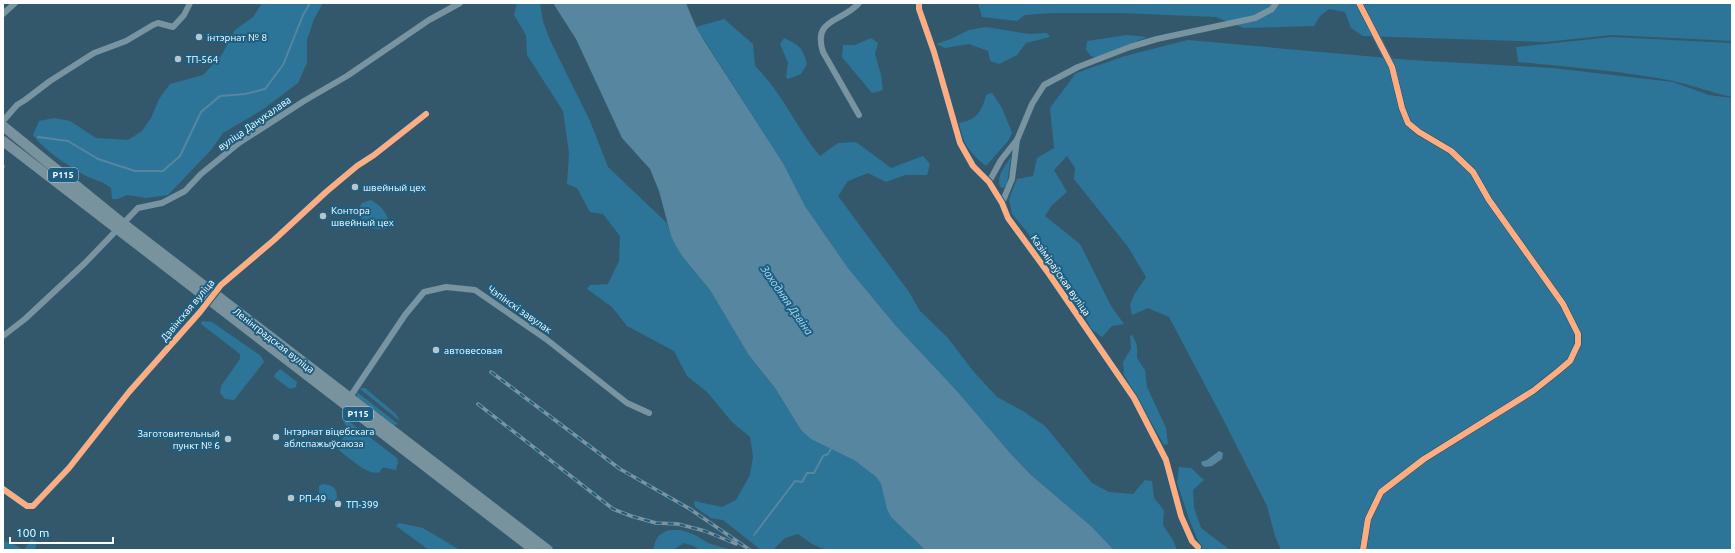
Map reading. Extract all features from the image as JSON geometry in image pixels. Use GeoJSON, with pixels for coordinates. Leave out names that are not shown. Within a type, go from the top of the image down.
{"type":"FeatureCollection","features":[{"type":"Feature","properties":{"kind":"main road","name":"Ленінградская вуліца"},"geometry":{"type":"LineString","coordinates":[[3,126],[120,226]]}},
{"type":"Feature","properties":{"kind":"main road","name":"Ленінградская вуліца"},"geometry":{"type":"LineString","coordinates":[[3,141],[120,226],[347,401],[534,550]]}},
{"type":"Feature","properties":{"kind":"main road","name":"Ленінградская вуліца"},"geometry":{"type":"LineString","coordinates":[[347,401],[440,465],[548,550]]}},
{"type":"Feature","properties":{"kind":"street"},"geometry":{"type":"LineString","coordinates":[[3,14],[15,3]]}},
{"type":"Feature","properties":{"kind":"street"},"geometry":{"type":"LineString","coordinates":[[3,121],[17,105],[50,81],[94,53],[126,41],[158,23],[173,27],[184,15],[190,3]]}},
{"type":"Feature","properties":{"kind":"street","name":"вуліца Данукалава"},"geometry":{"type":"LineString","coordinates":[[3,336],[80,268],[138,208],[162,203],[185,191],[200,174],[239,143],[304,101],[347,76],[429,20],[460,3]]}},
{"type":"Feature","properties":{"kind":"street"},"geometry":{"type":"LineString","coordinates":[[859,3],[828,24],[821,31],[819,40],[823,52],[859,115]]}},
{"type":"Feature","properties":{"kind":"street","name":"Казіміраўская вуліца"},"geometry":{"type":"LineString","coordinates":[[914,3],[919,6],[960,143],[973,166],[989,182],[1002,203],[1008,218],[1049,274],[1134,398],[1166,460],[1181,516],[1192,541],[1198,547]]}},
{"type":"Feature","properties":{"kind":"street"},"geometry":{"type":"LineString","coordinates":[[1002,203],[1012,179],[1017,140],[1032,104],[1044,85],[1078,67],[1130,47],[1157,39],[1255,18],[1272,9],[1276,3]]}},
{"type":"Feature","properties":{"kind":"street"},"geometry":{"type":"LineString","coordinates":[[1359,3],[1392,67],[1402,108],[1408,123],[1419,132],[1451,151],[1473,172],[1489,200],[1563,304],[1578,334],[1578,344],[1570,361],[1557,372],[1533,391],[1424,459],[1381,492],[1368,519],[1363,550]]}},
{"type":"Feature","properties":{"kind":"street","name":"Дзвінская вуліца"},"geometry":{"type":"LineString","coordinates":[[3,489],[27,506],[33,506],[69,468],[129,392],[221,285],[357,166],[374,155],[426,114]]}},
{"type":"Feature","properties":{"kind":"street"},"geometry":{"type":"LineString","coordinates":[[989,182],[1001,160],[1017,140]]}},
{"type":"Feature","properties":{"kind":"street","name":"Чэпінскі завулак"},"geometry":{"type":"LineString","coordinates":[[347,401],[405,315],[424,292],[446,287],[475,290],[546,339],[627,403],[649,413]]}},
{"type":"Feature","properties":{"kind":"shaded area"},"geometry":{"type":"Polygon","coordinates":[[[262,3],[323,3],[314,19],[307,40],[307,63],[298,83],[262,110],[223,133],[211,150],[168,195],[146,198],[128,195],[117,199],[112,199],[111,188],[64,163],[50,153],[33,135],[39,121],[54,118],[70,121],[96,138],[128,140],[142,131],[151,118],[159,99],[170,84],[203,75],[221,56],[235,30],[253,17],[262,3]]]}},
{"type":"Feature","properties":{"kind":"shaded area"},"geometry":{"type":"Polygon","coordinates":[[[517,3],[540,3],[543,21],[550,40],[590,121],[608,167],[667,223],[671,236],[682,256],[710,290],[748,354],[775,388],[801,430],[854,460],[876,477],[881,484],[891,517],[925,550],[826,550],[812,544],[798,534],[785,538],[773,550],[761,550],[723,520],[711,518],[695,507],[694,501],[722,507],[736,500],[750,475],[753,457],[750,437],[732,422],[707,392],[687,376],[674,351],[627,326],[612,307],[587,289],[590,285],[608,284],[619,261],[620,236],[603,214],[590,212],[577,188],[567,184],[569,153],[563,111],[527,55],[526,35],[514,15],[517,3]]]}},
{"type":"Feature","properties":{"kind":"shaded area"},"geometry":{"type":"Polygon","coordinates":[[[978,3],[1732,3],[1732,41],[1611,35],[1545,42],[1363,36],[1351,28],[1345,12],[1329,9],[1320,16],[1314,26],[1244,28],[1216,17],[1121,13],[1053,13],[1025,15],[1017,21],[982,17],[978,3]]]}},
{"type":"Feature","properties":{"kind":"shaded area"},"geometry":{"type":"Polygon","coordinates":[[[724,19],[753,44],[755,66],[773,87],[811,145],[820,156],[838,143],[856,142],[891,168],[923,156],[930,164],[927,175],[905,175],[886,182],[868,173],[848,181],[838,196],[909,292],[920,311],[948,338],[973,371],[997,397],[1023,411],[1045,426],[1092,483],[1109,492],[1133,494],[1145,480],[1152,481],[1154,498],[1164,510],[1163,525],[1173,540],[1177,550],[1114,550],[1091,526],[1030,474],[957,391],[896,326],[848,268],[805,206],[783,163],[696,27],[724,19]]]}},
{"type":"Feature","properties":{"kind":"shaded area"},"geometry":{"type":"Polygon","coordinates":[[[986,27],[1029,34],[1047,33],[1050,37],[1026,43],[1017,55],[999,64],[990,61],[988,51],[969,44],[945,48],[936,44],[951,39],[969,30],[986,27]]]}},
{"type":"Feature","properties":{"kind":"shaded area"},"geometry":{"type":"Polygon","coordinates":[[[1127,35],[1147,37],[1096,58],[1091,56],[1086,50],[1087,41],[1127,35]]]}},
{"type":"Feature","properties":{"kind":"shaded area"},"geometry":{"type":"Polygon","coordinates":[[[1612,37],[1732,43],[1732,97],[1680,83],[1654,78],[1518,62],[1516,47],[1612,37]]]}},
{"type":"Feature","properties":{"kind":"shaded area"},"geometry":{"type":"Polygon","coordinates":[[[784,38],[800,48],[804,54],[807,64],[801,74],[788,79],[786,77],[788,63],[780,44],[784,38]]]}},
{"type":"Feature","properties":{"kind":"shaded area"},"geometry":{"type":"Polygon","coordinates":[[[871,38],[878,43],[875,54],[881,75],[883,90],[872,93],[842,57],[843,45],[855,45],[871,38]]]}},
{"type":"Feature","properties":{"kind":"shaded area"},"geometry":{"type":"Polygon","coordinates":[[[1188,40],[1410,60],[1552,68],[1673,82],[1709,95],[1732,98],[1732,550],[1281,550],[1275,536],[1267,506],[1169,317],[1148,308],[1132,315],[1130,305],[1134,295],[1146,277],[1128,247],[1074,179],[1075,168],[1067,156],[1054,170],[1067,192],[1052,205],[1045,216],[1080,244],[1111,306],[1124,324],[1112,326],[1102,337],[1091,329],[1080,305],[1028,233],[1012,214],[1009,199],[1017,179],[1033,176],[1037,158],[1054,148],[1050,108],[1076,73],[1125,56],[1188,40]]]}},
{"type":"Feature","properties":{"kind":"shaded area"},"geometry":{"type":"Polygon","coordinates":[[[992,93],[1002,108],[1012,133],[1008,141],[986,166],[971,152],[965,142],[959,123],[970,120],[978,114],[983,106],[986,95],[992,93]]]}},
{"type":"Feature","properties":{"kind":"shaded area"},"geometry":{"type":"Polygon","coordinates":[[[1011,157],[1007,183],[1004,188],[1000,187],[1000,175],[1011,157]]]}},
{"type":"Feature","properties":{"kind":"shaded area"},"geometry":{"type":"Polygon","coordinates":[[[371,200],[381,207],[385,213],[389,224],[386,229],[368,227],[357,213],[362,203],[371,200]]]}},
{"type":"Feature","properties":{"kind":"shaded area"},"geometry":{"type":"Polygon","coordinates":[[[202,321],[212,322],[261,356],[264,362],[234,400],[225,399],[220,393],[221,386],[240,359],[240,354],[201,324],[202,321]]]}},
{"type":"Feature","properties":{"kind":"shaded area"},"geometry":{"type":"Polygon","coordinates":[[[1130,335],[1133,336],[1137,346],[1137,358],[1145,370],[1147,387],[1166,428],[1168,444],[1164,445],[1124,375],[1123,362],[1131,349],[1130,335]]]}},
{"type":"Feature","properties":{"kind":"shaded area"},"geometry":{"type":"Polygon","coordinates":[[[280,369],[297,382],[296,387],[290,389],[274,377],[280,369]]]}},
{"type":"Feature","properties":{"kind":"shaded area"},"geometry":{"type":"Polygon","coordinates":[[[365,388],[396,414],[400,421],[360,389],[365,388]]]}},
{"type":"Feature","properties":{"kind":"shaded area"},"geometry":{"type":"Polygon","coordinates":[[[357,392],[398,424],[394,425],[357,397],[357,392]]]}},
{"type":"Feature","properties":{"kind":"shaded area"},"geometry":{"type":"Polygon","coordinates":[[[345,420],[397,458],[398,462],[396,470],[382,468],[380,472],[370,472],[359,466],[339,450],[338,445],[349,433],[349,430],[344,423],[345,420]]]}},
{"type":"Feature","properties":{"kind":"shaded area"},"geometry":{"type":"Polygon","coordinates":[[[1179,467],[1191,468],[1204,480],[1193,490],[1194,508],[1201,528],[1230,550],[1202,550],[1189,519],[1177,482],[1179,467]]]}},
{"type":"Feature","properties":{"kind":"shaded area"},"geometry":{"type":"Polygon","coordinates":[[[323,484],[332,486],[335,489],[337,498],[334,501],[324,498],[319,493],[319,486],[323,484]]]}},
{"type":"Feature","properties":{"kind":"shaded area"},"geometry":{"type":"Polygon","coordinates":[[[399,523],[423,528],[460,550],[429,550],[396,526],[399,523]]]}},
{"type":"Feature","properties":{"kind":"shaded area"},"geometry":{"type":"Polygon","coordinates":[[[669,530],[681,530],[695,535],[708,543],[731,550],[699,550],[694,546],[684,543],[673,550],[653,550],[658,537],[669,530]]]}},
{"type":"Feature","properties":{"kind":"shaded area"},"geometry":{"type":"Polygon","coordinates":[[[31,539],[37,542],[35,550],[24,550],[31,539]]]}},
{"type":"Feature","properties":{"kind":"shaded area"},"geometry":{"type":"Polygon","coordinates":[[[3,541],[12,543],[24,550],[3,550],[3,541]]]}},
{"type":"Feature","properties":{"kind":"water","name":"Заходняя Дзвіна"},"geometry":{"type":"Polygon","coordinates":[[[553,3],[686,3],[696,27],[783,163],[805,206],[848,268],[896,326],[957,391],[1011,454],[1030,474],[1091,526],[1114,550],[925,550],[891,517],[887,509],[881,484],[876,477],[854,460],[811,439],[801,430],[775,388],[748,354],[710,290],[682,256],[676,246],[671,236],[659,191],[650,169],[622,138],[576,39],[553,3]]]}},
{"type":"Feature","properties":{"kind":"water"},"geometry":{"type":"Polygon","coordinates":[[[1219,451],[1223,453],[1222,459],[1212,466],[1205,467],[1202,465],[1201,462],[1207,460],[1219,451]]]}},
{"type":"Feature","properties":{"kind":"waterway"},"geometry":{"type":"LineString","coordinates":[[38,137],[68,141],[98,159],[135,171],[163,171],[180,156],[201,112],[220,96],[245,94],[265,89],[283,65],[303,15],[310,3]]}},
{"type":"Feature","properties":{"kind":"waterway"},"geometry":{"type":"LineString","coordinates":[[754,535],[795,481],[802,482],[807,473],[814,473],[823,456],[828,454],[831,449]]}},
{"type":"Feature","properties":{"kind":"railway"},"geometry":{"type":"LineString","coordinates":[[491,372],[620,469],[690,509],[750,550]]}},
{"type":"Feature","properties":{"kind":"railway"},"geometry":{"type":"LineString","coordinates":[[478,404],[613,509],[656,523],[678,524],[705,531],[736,544]]}},
{"type":"Feature","properties":{"kind":"cycle path"},"geometry":{"type":"LineString","coordinates":[[919,3],[919,9],[934,52],[960,143],[973,166],[989,182],[1002,203],[1008,218],[1049,274],[1134,398],[1166,460],[1181,516],[1192,541],[1198,547]]}},
{"type":"Feature","properties":{"kind":"cycle path"},"geometry":{"type":"LineString","coordinates":[[1359,3],[1392,67],[1402,108],[1408,123],[1419,132],[1451,151],[1473,172],[1489,200],[1563,304],[1578,334],[1578,344],[1570,361],[1557,372],[1533,391],[1424,459],[1381,492],[1368,519],[1363,550]]}},
{"type":"Feature","properties":{"kind":"cycle path"},"geometry":{"type":"LineString","coordinates":[[3,489],[27,506],[33,506],[69,468],[129,392],[200,312],[221,285],[357,166],[374,155],[426,114]]}},
{"type":"Feature","properties":{"kind":"place","name":"інтэрнат № 8"},"geometry":{"type":"Point","coordinates":[199,37]}},
{"type":"Feature","properties":{"kind":"place","name":"ТП-564"},"geometry":{"type":"Point","coordinates":[178,59]}},
{"type":"Feature","properties":{"kind":"place","name":"швейный цех"},"geometry":{"type":"Point","coordinates":[355,187]}},
{"type":"Feature","properties":{"kind":"place","name":"Контора швейный цех"},"geometry":{"type":"Point","coordinates":[323,216]}},
{"type":"Feature","properties":{"kind":"place","name":"автовесовая"},"geometry":{"type":"Point","coordinates":[436,350]}},
{"type":"Feature","properties":{"kind":"place","name":"Інтэрнат віцебскага аблспажыўсаюза"},"geometry":{"type":"Point","coordinates":[276,437]}},
{"type":"Feature","properties":{"kind":"place","name":"Заготовительный пункт № 6"},"geometry":{"type":"Point","coordinates":[228,439]}},
{"type":"Feature","properties":{"kind":"place","name":"РП-49"},"geometry":{"type":"Point","coordinates":[291,498]}},
{"type":"Feature","properties":{"kind":"place","name":"ТП-399"},"geometry":{"type":"Point","coordinates":[338,504]}}]}
